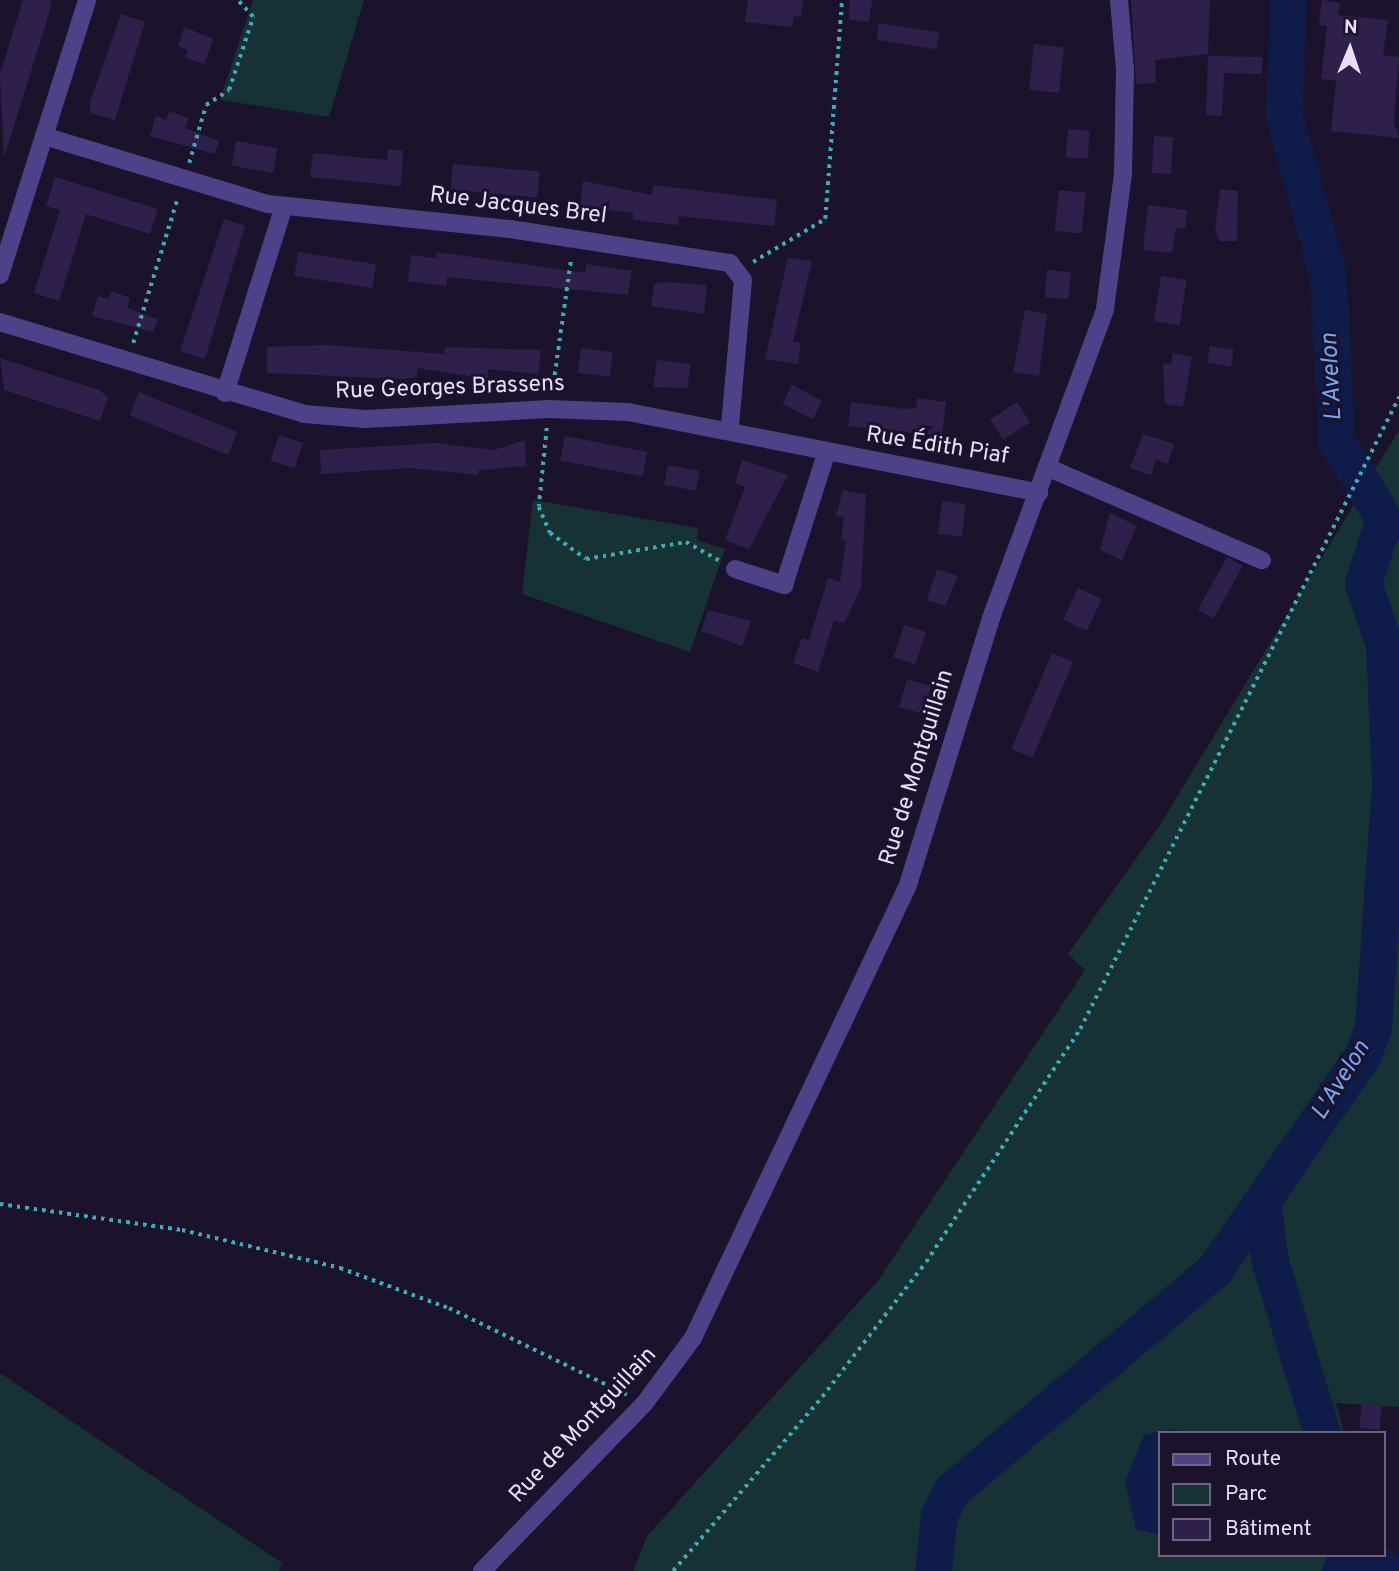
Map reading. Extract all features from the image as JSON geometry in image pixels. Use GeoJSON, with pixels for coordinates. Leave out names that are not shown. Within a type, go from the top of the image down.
{"type":"FeatureCollection","features":[{"type":"Feature","properties":{"kind":"street"},"geometry":{"type":"LineString","coordinates":[[0,275],[87,0]]}},
{"type":"Feature","properties":{"kind":"street","name":"Rue de Montguillain"},"geometry":{"type":"LineString","coordinates":[[482,1571],[644,1404],[707,1314],[907,888],[990,618],[1086,375],[1113,270],[1126,93],[1119,0]]}},
{"type":"Feature","properties":{"kind":"street","name":"Rue Jacques Brel"},"geometry":{"type":"LineString","coordinates":[[44,136],[284,206],[574,238],[723,261],[742,273]]}},
{"type":"Feature","properties":{"kind":"street"},"geometry":{"type":"LineString","coordinates":[[225,393],[284,206]]}},
{"type":"Feature","properties":{"kind":"street"},"geometry":{"type":"LineString","coordinates":[[730,428],[742,273]]}},
{"type":"Feature","properties":{"kind":"street","name":"Rue Georges Brassens"},"geometry":{"type":"LineString","coordinates":[[0,322],[225,393],[345,419],[549,409],[628,412],[730,428]]}},
{"type":"Feature","properties":{"kind":"street","name":"Rue Édith Piaf"},"geometry":{"type":"LineString","coordinates":[[730,428],[826,454],[1039,493]]}},
{"type":"Feature","properties":{"kind":"street"},"geometry":{"type":"LineString","coordinates":[[735,569],[784,585],[826,454]]}},
{"type":"Feature","properties":{"kind":"street"},"geometry":{"type":"LineString","coordinates":[[1049,468],[1262,559]]}},
{"type":"Feature","properties":{"kind":"path"},"geometry":{"type":"LineString","coordinates":[[742,273],[760,255],[825,219],[842,0]]}},
{"type":"Feature","properties":{"kind":"path"},"geometry":{"type":"LineString","coordinates":[[574,238],[549,409],[539,507],[550,533],[586,559],[686,542],[735,569]]}},
{"type":"Feature","properties":{"kind":"path"},"geometry":{"type":"LineString","coordinates":[[673,1571],[851,1361],[1043,1087],[1132,936],[1399,397]]}},
{"type":"Feature","properties":{"kind":"path"},"geometry":{"type":"LineString","coordinates":[[0,1204],[203,1234],[340,1268],[449,1308],[644,1404]]}},
{"type":"Feature","properties":{"kind":"green space"},"geometry":{"type":"Polygon","coordinates":[[[253,0],[364,0],[329,117],[220,100],[253,0]]]}},
{"type":"Feature","properties":{"kind":"green space"},"geometry":{"type":"Polygon","coordinates":[[[1399,430],[1399,1407],[1336,1403],[1343,1431],[1158,1431],[1158,1557],[1380,1557],[1383,1571],[633,1571],[647,1536],[877,1282],[1085,970],[1068,954],[1160,825],[1399,430]]]}},
{"type":"Feature","properties":{"kind":"green space"},"geometry":{"type":"Polygon","coordinates":[[[533,500],[698,528],[697,540],[725,549],[690,652],[522,594],[533,500]]]}},
{"type":"Feature","properties":{"kind":"green space"},"geometry":{"type":"Polygon","coordinates":[[[0,1373],[282,1563],[279,1571],[0,1571],[0,1373]]]}},
{"type":"Feature","properties":{"kind":"water"},"geometry":{"type":"Polygon","coordinates":[[[1158,1432],[1158,1535],[1136,1529],[1125,1482],[1144,1435],[1158,1432]]]}},
{"type":"Feature","properties":{"kind":"building"},"geometry":{"type":"Polygon","coordinates":[[[23,0],[50,0],[51,7],[4,158],[0,74],[23,0]]]}},
{"type":"Feature","properties":{"kind":"building"},"geometry":{"type":"Polygon","coordinates":[[[748,0],[803,0],[801,17],[794,16],[792,27],[745,22],[748,0]]]}},
{"type":"Feature","properties":{"kind":"building"},"geometry":{"type":"Polygon","coordinates":[[[850,0],[872,0],[869,22],[849,20],[850,0]]]}},
{"type":"Feature","properties":{"kind":"building"},"geometry":{"type":"Polygon","coordinates":[[[1131,0],[1210,0],[1208,54],[1155,60],[1156,83],[1136,84],[1131,0]]]}},
{"type":"Feature","properties":{"kind":"building"},"geometry":{"type":"Polygon","coordinates":[[[1322,0],[1340,3],[1338,15],[1388,20],[1383,55],[1399,57],[1394,121],[1399,138],[1331,131],[1336,81],[1321,79],[1327,26],[1319,25],[1322,0]]]}},
{"type":"Feature","properties":{"kind":"building"},"geometry":{"type":"Polygon","coordinates":[[[121,14],[145,22],[115,120],[90,113],[90,102],[121,14]]]}},
{"type":"Feature","properties":{"kind":"building"},"geometry":{"type":"Polygon","coordinates":[[[879,23],[939,33],[937,49],[876,40],[879,23]]]}},
{"type":"Feature","properties":{"kind":"building"},"geometry":{"type":"Polygon","coordinates":[[[184,27],[213,39],[205,64],[185,58],[188,50],[178,46],[184,27]]]}},
{"type":"Feature","properties":{"kind":"building"},"geometry":{"type":"Polygon","coordinates":[[[1034,44],[1064,47],[1059,93],[1029,90],[1034,44]]]}},
{"type":"Feature","properties":{"kind":"building"},"geometry":{"type":"Polygon","coordinates":[[[1208,56],[1262,57],[1262,74],[1224,73],[1222,116],[1206,115],[1208,56]]]}},
{"type":"Feature","properties":{"kind":"building"},"geometry":{"type":"Polygon","coordinates":[[[169,111],[188,118],[185,128],[219,141],[215,154],[150,136],[156,116],[166,120],[169,111]]]}},
{"type":"Feature","properties":{"kind":"building"},"geometry":{"type":"Polygon","coordinates":[[[1068,129],[1090,131],[1087,159],[1066,157],[1068,129]]]}},
{"type":"Feature","properties":{"kind":"building"},"geometry":{"type":"Polygon","coordinates":[[[1154,136],[1173,137],[1171,174],[1152,173],[1154,136]]]}},
{"type":"Feature","properties":{"kind":"building"},"geometry":{"type":"Polygon","coordinates":[[[236,141],[277,148],[273,173],[232,166],[236,141]]]}},
{"type":"Feature","properties":{"kind":"building"},"geometry":{"type":"Polygon","coordinates":[[[388,149],[403,151],[401,186],[310,177],[313,153],[387,160],[388,149]]]}},
{"type":"Feature","properties":{"kind":"building"},"geometry":{"type":"Polygon","coordinates":[[[453,164],[540,172],[537,197],[451,190],[453,164]]]}},
{"type":"Feature","properties":{"kind":"building"},"geometry":{"type":"Polygon","coordinates":[[[55,177],[158,209],[150,234],[86,214],[59,301],[34,293],[60,210],[46,206],[55,177]]]}},
{"type":"Feature","properties":{"kind":"building"},"geometry":{"type":"Polygon","coordinates":[[[583,181],[652,195],[653,185],[777,200],[774,226],[679,216],[678,225],[633,220],[633,213],[580,207],[583,181]]]}},
{"type":"Feature","properties":{"kind":"building"},"geometry":{"type":"Polygon","coordinates":[[[1220,189],[1238,191],[1237,241],[1220,241],[1215,231],[1220,189]]]}},
{"type":"Feature","properties":{"kind":"building"},"geometry":{"type":"Polygon","coordinates":[[[1059,190],[1086,193],[1082,234],[1055,231],[1059,190]]]}},
{"type":"Feature","properties":{"kind":"building"},"geometry":{"type":"Polygon","coordinates":[[[1148,205],[1187,210],[1185,229],[1176,228],[1172,253],[1143,250],[1148,205]]]}},
{"type":"Feature","properties":{"kind":"building"},"geometry":{"type":"Polygon","coordinates":[[[224,219],[245,226],[205,359],[180,351],[224,219]]]}},
{"type":"Feature","properties":{"kind":"building"},"geometry":{"type":"Polygon","coordinates":[[[298,252],[376,264],[372,288],[294,276],[298,252]]]}},
{"type":"Feature","properties":{"kind":"building"},"geometry":{"type":"Polygon","coordinates":[[[437,252],[585,273],[586,264],[632,271],[628,295],[447,277],[446,286],[408,281],[411,255],[436,258],[437,252]]]}},
{"type":"Feature","properties":{"kind":"building"},"geometry":{"type":"Polygon","coordinates":[[[788,258],[812,261],[793,342],[801,343],[798,364],[765,359],[788,258]]]}},
{"type":"Feature","properties":{"kind":"building"},"geometry":{"type":"Polygon","coordinates":[[[1047,270],[1071,272],[1069,299],[1045,297],[1047,270]]]}},
{"type":"Feature","properties":{"kind":"building"},"geometry":{"type":"Polygon","coordinates":[[[1161,276],[1187,280],[1179,326],[1154,321],[1161,276]]]}},
{"type":"Feature","properties":{"kind":"building"},"geometry":{"type":"Polygon","coordinates":[[[665,282],[707,285],[704,314],[651,306],[654,284],[665,282]]]}},
{"type":"Feature","properties":{"kind":"building"},"geometry":{"type":"Polygon","coordinates":[[[111,291],[130,298],[127,308],[158,319],[153,332],[92,316],[98,296],[108,299],[111,291]]]}},
{"type":"Feature","properties":{"kind":"building"},"geometry":{"type":"Polygon","coordinates":[[[1025,310],[1047,314],[1039,376],[1013,372],[1025,310]]]}},
{"type":"Feature","properties":{"kind":"building"},"geometry":{"type":"Polygon","coordinates":[[[327,345],[444,354],[445,347],[541,350],[538,374],[488,369],[488,379],[417,368],[417,377],[403,379],[267,373],[267,347],[327,345]]]}},
{"type":"Feature","properties":{"kind":"building"},"geometry":{"type":"Polygon","coordinates":[[[1210,346],[1234,350],[1231,367],[1207,363],[1210,346]]]}},
{"type":"Feature","properties":{"kind":"building"},"geometry":{"type":"Polygon","coordinates":[[[581,348],[613,352],[610,377],[578,373],[581,348]]]}},
{"type":"Feature","properties":{"kind":"building"},"geometry":{"type":"Polygon","coordinates":[[[1173,353],[1192,357],[1183,407],[1165,404],[1163,363],[1171,364],[1173,353]]]}},
{"type":"Feature","properties":{"kind":"building"},"geometry":{"type":"Polygon","coordinates":[[[0,358],[99,390],[108,397],[100,421],[4,390],[0,358]]]}},
{"type":"Feature","properties":{"kind":"building"},"geometry":{"type":"Polygon","coordinates":[[[657,360],[691,364],[687,388],[653,387],[657,360]]]}},
{"type":"Feature","properties":{"kind":"building"},"geometry":{"type":"Polygon","coordinates":[[[792,385],[822,400],[813,419],[782,404],[792,385]]]}},
{"type":"Feature","properties":{"kind":"building"},"geometry":{"type":"Polygon","coordinates":[[[139,392],[237,432],[228,455],[130,415],[139,392]]]}},
{"type":"Feature","properties":{"kind":"building"},"geometry":{"type":"Polygon","coordinates":[[[918,398],[946,402],[942,436],[848,426],[851,402],[904,409],[916,408],[918,398]]]}},
{"type":"Feature","properties":{"kind":"building"},"geometry":{"type":"Polygon","coordinates":[[[1017,402],[1030,422],[1003,440],[990,419],[1017,402]]]}},
{"type":"Feature","properties":{"kind":"building"},"geometry":{"type":"Polygon","coordinates":[[[1143,434],[1174,444],[1168,464],[1156,460],[1151,475],[1130,468],[1143,434]]]}},
{"type":"Feature","properties":{"kind":"building"},"geometry":{"type":"Polygon","coordinates":[[[279,435],[303,443],[294,468],[271,461],[279,435]]]}},
{"type":"Feature","properties":{"kind":"building"},"geometry":{"type":"Polygon","coordinates":[[[565,436],[647,452],[643,477],[560,461],[565,436]]]}},
{"type":"Feature","properties":{"kind":"building"},"geometry":{"type":"Polygon","coordinates":[[[525,440],[526,466],[479,470],[478,475],[410,468],[321,474],[320,450],[436,443],[494,450],[525,440]]]}},
{"type":"Feature","properties":{"kind":"building"},"geometry":{"type":"Polygon","coordinates":[[[742,460],[788,475],[749,549],[725,540],[745,487],[735,483],[742,460]]]}},
{"type":"Feature","properties":{"kind":"building"},"geometry":{"type":"Polygon","coordinates":[[[668,465],[699,471],[696,491],[664,485],[668,465]]]}},
{"type":"Feature","properties":{"kind":"building"},"geometry":{"type":"Polygon","coordinates":[[[843,490],[866,494],[861,588],[844,623],[834,620],[818,672],[793,663],[802,638],[809,640],[828,578],[840,582],[846,540],[841,539],[844,517],[836,516],[843,490]]]}},
{"type":"Feature","properties":{"kind":"building"},"geometry":{"type":"Polygon","coordinates":[[[942,501],[966,504],[962,537],[938,534],[942,501]]]}},
{"type":"Feature","properties":{"kind":"building"},"geometry":{"type":"Polygon","coordinates":[[[1110,513],[1137,526],[1122,560],[1100,550],[1110,513]]]}},
{"type":"Feature","properties":{"kind":"building"},"geometry":{"type":"Polygon","coordinates":[[[1227,557],[1243,566],[1214,618],[1198,609],[1227,557]]]}},
{"type":"Feature","properties":{"kind":"building"},"geometry":{"type":"Polygon","coordinates":[[[937,569],[958,576],[945,606],[927,600],[937,569]]]}},
{"type":"Feature","properties":{"kind":"building"},"geometry":{"type":"Polygon","coordinates":[[[1078,588],[1102,599],[1087,631],[1063,620],[1078,588]]]}},
{"type":"Feature","properties":{"kind":"building"},"geometry":{"type":"Polygon","coordinates":[[[708,610],[751,621],[742,646],[701,631],[708,610]]]}},
{"type":"Feature","properties":{"kind":"building"},"geometry":{"type":"Polygon","coordinates":[[[904,625],[926,632],[915,664],[893,657],[904,625]]]}},
{"type":"Feature","properties":{"kind":"building"},"geometry":{"type":"Polygon","coordinates":[[[1052,653],[1073,662],[1033,758],[1011,749],[1052,653]]]}},
{"type":"Feature","properties":{"kind":"building"},"geometry":{"type":"Polygon","coordinates":[[[907,679],[931,686],[923,714],[899,707],[907,679]]]}},
{"type":"Feature","properties":{"kind":"building"},"geometry":{"type":"Polygon","coordinates":[[[1362,1403],[1382,1405],[1379,1430],[1359,1428],[1362,1403]]]}},
{"type":"Feature","properties":{"kind":"waterway","name":"L'Avelon"},"geometry":{"type":"LineString","coordinates":[[933,1571],[939,1515],[952,1490],[1215,1269],[1362,1056],[1373,1027],[1390,782],[1384,644],[1363,583],[1384,519],[1336,441],[1328,276],[1284,115],[1288,0]]}},
{"type":"Feature","properties":{"kind":"waterway"},"geometry":{"type":"LineString","coordinates":[[1262,1202],[1270,1262],[1321,1431]]}},
{"type":"Feature","properties":{"kind":"waterway"},"geometry":{"type":"LineString","coordinates":[[1340,1571],[1346,1557]]}},
{"type":"Feature","properties":{"kind":"waterway"},"geometry":{"type":"LineString","coordinates":[[1372,1557],[1385,1571]]}}]}
